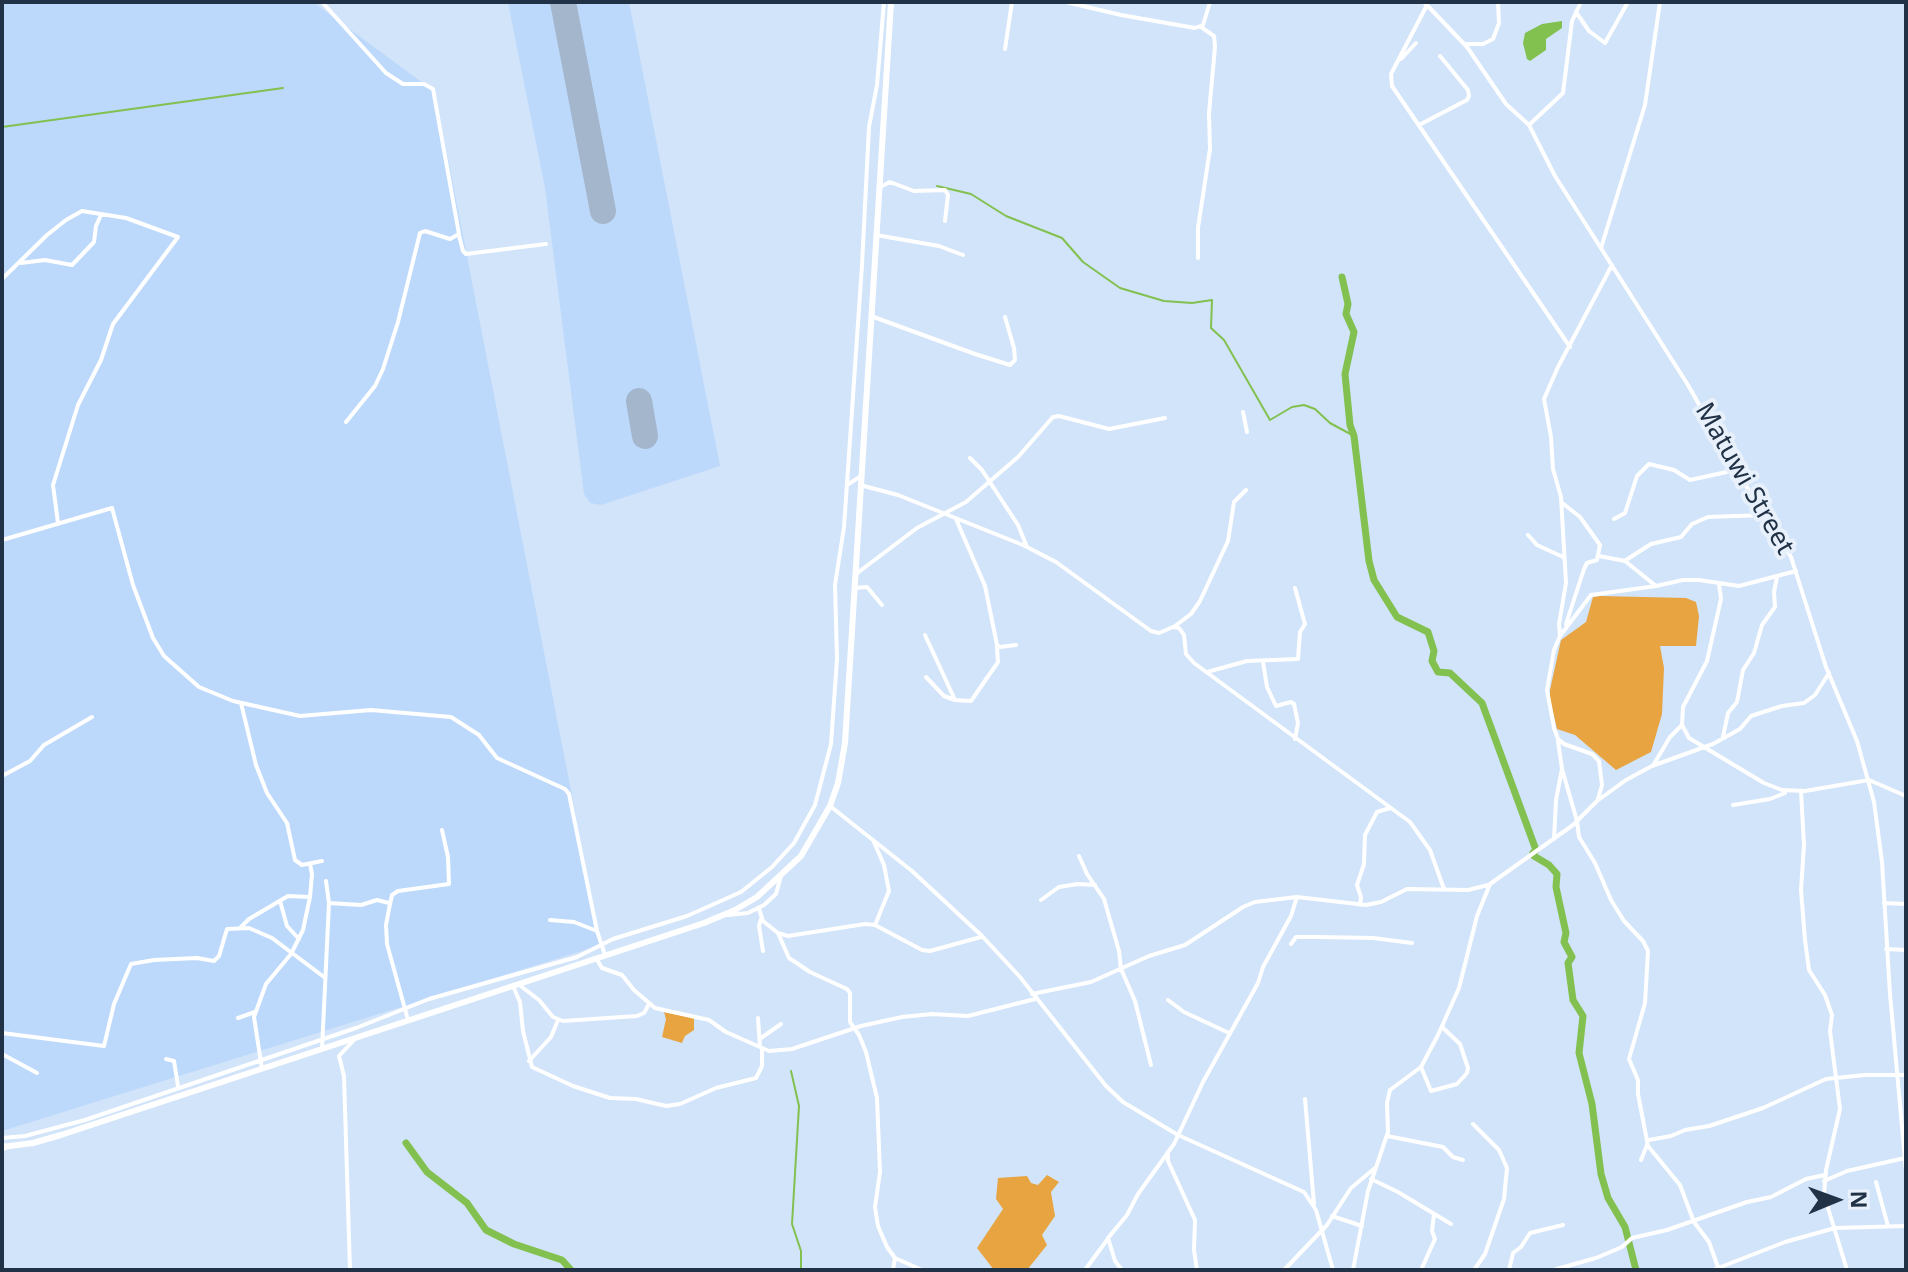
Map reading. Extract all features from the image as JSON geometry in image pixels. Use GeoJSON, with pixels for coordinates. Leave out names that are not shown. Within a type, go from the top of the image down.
{"type":"FeatureCollection","features":[{"type":"Feature","properties":{"kind":"main road"},"geometry":{"type":"LineString","coordinates":[[3,1148],[47,1140],[723,915],[757,897],[781,876],[809,844],[830,806],[838,783],[845,743],[891,2]]}},
{"type":"Feature","properties":{"kind":"street"},"geometry":{"type":"LineString","coordinates":[[322,2],[386,73],[403,84],[424,84],[433,89],[463,251],[466,254],[546,244]]}},
{"type":"Feature","properties":{"kind":"street"},"geometry":{"type":"LineString","coordinates":[[2,1138],[25,1136],[85,1120],[405,1010],[429,999],[577,957],[601,945],[687,916],[741,892],[772,867],[805,826],[815,805],[831,744],[837,659],[835,585],[841,559],[847,485],[869,127],[877,85],[884,2]]}},
{"type":"Feature","properties":{"kind":"street"},"geometry":{"type":"LineString","coordinates":[[1005,49],[1012,2]]}},
{"type":"Feature","properties":{"kind":"street"},"geometry":{"type":"LineString","coordinates":[[1066,2],[1121,15],[1201,27],[1214,36],[1209,155],[1198,228],[1198,258]]}},
{"type":"Feature","properties":{"kind":"street"},"geometry":{"type":"LineString","coordinates":[[1201,27],[1210,2]]}},
{"type":"Feature","properties":{"kind":"street"},"geometry":{"type":"LineString","coordinates":[[1465,44],[1483,44],[1493,39],[1499,23],[1498,2]]}},
{"type":"Feature","properties":{"kind":"street"},"geometry":{"type":"LineString","coordinates":[[1529,125],[1563,93],[1569,40],[1581,2]]}},
{"type":"Feature","properties":{"kind":"street"},"geometry":{"type":"LineString","coordinates":[[1576,11],[1589,31],[1605,43],[1628,2]]}},
{"type":"Feature","properties":{"kind":"street"},"geometry":{"type":"LineString","coordinates":[[1601,248],[1645,105],[1660,2]]}},
{"type":"Feature","properties":{"kind":"street"},"geometry":{"type":"LineString","coordinates":[[1425,4],[1391,74],[1392,86],[1570,347]]}},
{"type":"Feature","properties":{"kind":"street","name":"Matuwi Street"},"geometry":{"type":"LineString","coordinates":[[1425,4],[1465,44],[1506,104],[1529,125],[1542,155],[1712,423],[1736,470],[1786,547],[1796,571],[1829,673],[1857,741],[1878,825],[1906,1171]]}},
{"type":"Feature","properties":{"kind":"street"},"geometry":{"type":"LineString","coordinates":[[1396,63],[1416,43]]}},
{"type":"Feature","properties":{"kind":"street"},"geometry":{"type":"LineString","coordinates":[[1419,125],[1467,100],[1469,96],[1468,90],[1440,56]]}},
{"type":"Feature","properties":{"kind":"street"},"geometry":{"type":"LineString","coordinates":[[879,188],[890,182],[914,191],[945,190],[948,197],[945,221]]}},
{"type":"Feature","properties":{"kind":"street"},"geometry":{"type":"LineString","coordinates":[[2,279],[47,235],[82,211],[143,222],[178,237],[113,324],[101,360],[78,405],[53,485],[58,523]]}},
{"type":"Feature","properties":{"kind":"street"},"geometry":{"type":"LineString","coordinates":[[21,263],[47,260],[72,265],[94,242],[101,215]]}},
{"type":"Feature","properties":{"kind":"street"},"geometry":{"type":"LineString","coordinates":[[346,422],[378,381],[383,369],[420,233],[430,232],[450,239],[459,234]]}},
{"type":"Feature","properties":{"kind":"street"},"geometry":{"type":"LineString","coordinates":[[876,235],[939,246],[963,255]]}},
{"type":"Feature","properties":{"kind":"street"},"geometry":{"type":"LineString","coordinates":[[1560,636],[1566,583],[1561,502],[1544,402],[1558,367],[1612,265]]}},
{"type":"Feature","properties":{"kind":"street"},"geometry":{"type":"LineString","coordinates":[[871,316],[1010,365],[1014,362],[1014,348],[1005,317]]}},
{"type":"Feature","properties":{"kind":"street"},"geometry":{"type":"LineString","coordinates":[[1243,412],[1247,432]]}},
{"type":"Feature","properties":{"kind":"street"},"geometry":{"type":"LineString","coordinates":[[854,575],[917,528],[966,502],[1018,457],[1055,416],[1106,429],[1165,418]]}},
{"type":"Feature","properties":{"kind":"street"},"geometry":{"type":"LineString","coordinates":[[970,458],[1018,525],[1027,547]]}},
{"type":"Feature","properties":{"kind":"street"},"geometry":{"type":"LineString","coordinates":[[1614,519],[1625,513],[1637,476],[1649,464],[1674,470],[1690,480],[1736,470]]}},
{"type":"Feature","properties":{"kind":"street"},"geometry":{"type":"LineString","coordinates":[[847,485],[861,476]]}},
{"type":"Feature","properties":{"kind":"street"},"geometry":{"type":"LineString","coordinates":[[860,485],[898,495],[1027,547],[1056,562],[1151,631],[1162,633],[1191,614],[1200,601],[1228,541],[1234,502],[1246,490]]}},
{"type":"Feature","properties":{"kind":"street"},"geometry":{"type":"LineString","coordinates":[[1561,502],[1580,517],[1600,545],[1597,560],[1587,563],[1584,569],[1564,630]]}},
{"type":"Feature","properties":{"kind":"street"},"geometry":{"type":"LineString","coordinates":[[2,540],[112,508],[144,618],[153,638],[164,656],[199,687],[224,699],[300,716],[371,710],[447,716],[479,735],[497,758],[568,791],[597,931],[605,955]]}},
{"type":"Feature","properties":{"kind":"street"},"geometry":{"type":"LineString","coordinates":[[1625,561],[1651,544],[1681,537],[1692,524],[1708,517],[1765,515]]}},
{"type":"Feature","properties":{"kind":"street"},"geometry":{"type":"LineString","coordinates":[[926,677],[944,696],[971,701],[998,662],[985,586],[954,517]]}},
{"type":"Feature","properties":{"kind":"street"},"geometry":{"type":"LineString","coordinates":[[1528,535],[1537,545],[1563,557]]}},
{"type":"Feature","properties":{"kind":"street"},"geometry":{"type":"LineString","coordinates":[[1599,556],[1625,561],[1656,586]]}},
{"type":"Feature","properties":{"kind":"street"},"geometry":{"type":"LineString","coordinates":[[1796,571],[1736,586],[1683,580],[1591,595],[1560,636],[1554,650],[1547,690],[1579,837],[1595,863],[1611,900],[1648,951],[1645,1003],[1629,1059],[1638,1080],[1650,1150],[1680,1185],[1694,1222],[1709,1242],[1717,1269],[1785,1242],[1835,1228],[1906,1226]]}},
{"type":"Feature","properties":{"kind":"street"},"geometry":{"type":"LineString","coordinates":[[1723,738],[1728,713],[1737,702],[1743,670],[1754,653],[1762,625],[1775,607],[1775,585],[1779,574]]}},
{"type":"Feature","properties":{"kind":"street"},"geometry":{"type":"LineString","coordinates":[[1719,584],[1721,599],[1707,661],[1685,701],[1682,725],[1689,738],[1764,783],[1789,791],[1869,780],[1906,796]]}},
{"type":"Feature","properties":{"kind":"street"},"geometry":{"type":"LineString","coordinates":[[1721,599],[1736,586]]}},
{"type":"Feature","properties":{"kind":"street"},"geometry":{"type":"LineString","coordinates":[[854,588],[867,587],[882,605]]}},
{"type":"Feature","properties":{"kind":"street"},"geometry":{"type":"LineString","coordinates":[[1205,672],[1239,662],[1296,660],[1299,656],[1300,632],[1305,624],[1295,588]]}},
{"type":"Feature","properties":{"kind":"street"},"geometry":{"type":"LineString","coordinates":[[1173,627],[1183,633],[1187,657],[1205,672],[1410,822],[1424,839],[1437,865],[1444,889]]}},
{"type":"Feature","properties":{"kind":"street"},"geometry":{"type":"LineString","coordinates":[[925,635],[955,700]]}},
{"type":"Feature","properties":{"kind":"street"},"geometry":{"type":"LineString","coordinates":[[997,645],[1016,645]]}},
{"type":"Feature","properties":{"kind":"street"},"geometry":{"type":"LineString","coordinates":[[1262,661],[1267,687],[1276,706],[1294,704],[1298,723],[1295,739]]}},
{"type":"Feature","properties":{"kind":"street"},"geometry":{"type":"LineString","coordinates":[[1032,994],[1087,983],[1193,941],[1248,904],[1266,899],[1297,897],[1360,905],[1381,902],[1407,889],[1468,890],[1490,884],[1554,839],[1626,780],[1652,766],[1723,738],[1740,729],[1751,716],[1809,700],[1829,673]]}},
{"type":"Feature","properties":{"kind":"street"},"geometry":{"type":"LineString","coordinates":[[241,703],[256,765],[267,793],[287,823],[295,860],[299,864],[322,861]]}},
{"type":"Feature","properties":{"kind":"street"},"geometry":{"type":"LineString","coordinates":[[2,776],[30,761],[52,739],[92,717]]}},
{"type":"Feature","properties":{"kind":"street"},"geometry":{"type":"LineString","coordinates":[[1652,766],[1670,737],[1682,725]]}},
{"type":"Feature","properties":{"kind":"street"},"geometry":{"type":"LineString","coordinates":[[1558,739],[1568,747],[1592,754],[1599,761],[1602,785],[1597,801]]}},
{"type":"Feature","properties":{"kind":"street"},"geometry":{"type":"LineString","coordinates":[[1554,839],[1556,800],[1562,769]]}},
{"type":"Feature","properties":{"kind":"street"},"geometry":{"type":"LineString","coordinates":[[1733,805],[1770,799],[1789,791]]}},
{"type":"Feature","properties":{"kind":"street"},"geometry":{"type":"LineString","coordinates":[[1801,791],[1804,845],[1801,890],[1805,940],[1809,970],[1825,995],[1832,1015],[1830,1031],[1838,1077],[1840,1114],[1824,1195],[1847,1270]]}},
{"type":"Feature","properties":{"kind":"street"},"geometry":{"type":"LineString","coordinates":[[830,806],[912,871],[982,936],[1117,1097],[1168,1130],[1240,1165],[1294,1186],[1308,1196],[1322,1229],[1333,1270]]}},
{"type":"Feature","properties":{"kind":"street"},"geometry":{"type":"LineString","coordinates":[[1360,905],[1357,885],[1364,864],[1365,835],[1377,812],[1392,808]]}},
{"type":"Feature","properties":{"kind":"street"},"geometry":{"type":"LineString","coordinates":[[408,1020],[387,944],[386,925],[392,895],[398,891],[449,884],[448,857],[442,830]]}},
{"type":"Feature","properties":{"kind":"street"},"geometry":{"type":"LineString","coordinates":[[872,838],[884,865],[889,891],[875,925]]}},
{"type":"Feature","properties":{"kind":"street"},"geometry":{"type":"LineString","coordinates":[[1079,856],[1106,906],[1121,957],[1121,969],[1135,1001],[1151,1065]]}},
{"type":"Feature","properties":{"kind":"street"},"geometry":{"type":"LineString","coordinates":[[262,1069],[254,1020],[266,984],[291,954],[307,918],[312,874],[310,864]]}},
{"type":"Feature","properties":{"kind":"street"},"geometry":{"type":"LineString","coordinates":[[723,915],[759,909],[776,894],[781,876]]}},
{"type":"Feature","properties":{"kind":"street"},"geometry":{"type":"LineString","coordinates":[[322,1049],[329,903],[326,881]]}},
{"type":"Feature","properties":{"kind":"street"},"geometry":{"type":"LineString","coordinates":[[1353,1270],[1371,1179],[1387,1136],[1390,1090],[1421,1067],[1442,1027],[1459,988],[1477,916],[1490,884]]}},
{"type":"Feature","properties":{"kind":"street"},"geometry":{"type":"LineString","coordinates":[[1041,900],[1059,887],[1095,885]]}},
{"type":"Feature","properties":{"kind":"street"},"geometry":{"type":"LineString","coordinates":[[241,927],[288,896],[310,897]]}},
{"type":"Feature","properties":{"kind":"street"},"geometry":{"type":"LineString","coordinates":[[1085,1270],[1127,1215],[1169,1151],[1258,983],[1297,897]]}},
{"type":"Feature","properties":{"kind":"street"},"geometry":{"type":"LineString","coordinates":[[329,903],[361,905],[377,900],[390,903]]}},
{"type":"Feature","properties":{"kind":"street"},"geometry":{"type":"LineString","coordinates":[[280,901],[287,926],[299,939]]}},
{"type":"Feature","properties":{"kind":"street"},"geometry":{"type":"LineString","coordinates":[[1884,903],[1906,904]]}},
{"type":"Feature","properties":{"kind":"street"},"geometry":{"type":"LineString","coordinates":[[759,909],[763,951]]}},
{"type":"Feature","properties":{"kind":"street"},"geometry":{"type":"LineString","coordinates":[[761,919],[778,933],[789,958],[810,972],[847,989],[851,997],[850,1022],[866,1052],[877,1098],[880,1172],[875,1207],[882,1236],[895,1258],[922,1270]]}},
{"type":"Feature","properties":{"kind":"street"},"geometry":{"type":"LineString","coordinates":[[550,920],[574,922],[597,931]]}},
{"type":"Feature","properties":{"kind":"street"},"geometry":{"type":"LineString","coordinates":[[778,933],[797,936],[862,924],[875,925],[925,951],[982,936]]}},
{"type":"Feature","properties":{"kind":"street"},"geometry":{"type":"LineString","coordinates":[[2,1033],[104,1046],[114,1004],[131,964],[197,958],[214,961],[219,956],[225,930],[241,927],[272,938],[324,977]]}},
{"type":"Feature","properties":{"kind":"street"},"geometry":{"type":"LineString","coordinates":[[1291,944],[1296,937],[1373,938],[1412,943]]}},
{"type":"Feature","properties":{"kind":"street"},"geometry":{"type":"LineString","coordinates":[[1886,949],[1906,950]]}},
{"type":"Feature","properties":{"kind":"street"},"geometry":{"type":"LineString","coordinates":[[596,958],[602,968],[622,975],[649,1004],[661,1010],[709,1020],[726,1032],[769,1051],[787,1050],[853,1028],[917,1015],[968,1016],[1036,999]]}},
{"type":"Feature","properties":{"kind":"street"},"geometry":{"type":"LineString","coordinates":[[515,985],[539,1000],[558,1020],[637,1016],[644,1013],[649,1004]]}},
{"type":"Feature","properties":{"kind":"street"},"geometry":{"type":"LineString","coordinates":[[515,985],[529,1061],[533,1068],[554,1079],[610,1098],[644,1100],[670,1106],[716,1088],[756,1078],[762,1066],[758,1018]]}},
{"type":"Feature","properties":{"kind":"street"},"geometry":{"type":"LineString","coordinates":[[1168,1000],[1184,1012],[1229,1034]]}},
{"type":"Feature","properties":{"kind":"street"},"geometry":{"type":"LineString","coordinates":[[238,1018],[257,1011]]}},
{"type":"Feature","properties":{"kind":"street"},"geometry":{"type":"LineString","coordinates":[[529,1061],[551,1037],[558,1020]]}},
{"type":"Feature","properties":{"kind":"street"},"geometry":{"type":"LineString","coordinates":[[761,1038],[781,1024]]}},
{"type":"Feature","properties":{"kind":"street"},"geometry":{"type":"LineString","coordinates":[[1421,1067],[1431,1091],[1457,1084],[1467,1073],[1460,1044],[1442,1027]]}},
{"type":"Feature","properties":{"kind":"street"},"geometry":{"type":"LineString","coordinates":[[339,1053],[357,1037]]}},
{"type":"Feature","properties":{"kind":"street"},"geometry":{"type":"LineString","coordinates":[[336,1044],[344,1076],[350,1270]]}},
{"type":"Feature","properties":{"kind":"street"},"geometry":{"type":"LineString","coordinates":[[2,1054],[37,1073]]}},
{"type":"Feature","properties":{"kind":"street"},"geometry":{"type":"LineString","coordinates":[[166,1059],[174,1061],[178,1086]]}},
{"type":"Feature","properties":{"kind":"street"},"geometry":{"type":"LineString","coordinates":[[1641,1160],[1651,1138],[1709,1126],[1763,1108],[1826,1079],[1906,1075]]}},
{"type":"Feature","properties":{"kind":"street"},"geometry":{"type":"LineString","coordinates":[[1305,1099],[1314,1206]]}},
{"type":"Feature","properties":{"kind":"street"},"geometry":{"type":"LineString","coordinates":[[1473,1124],[1499,1150],[1507,1168],[1504,1199],[1477,1270]]}},
{"type":"Feature","properties":{"kind":"street"},"geometry":{"type":"LineString","coordinates":[[1168,1130],[1168,1161],[1195,1220],[1197,1270]]}},
{"type":"Feature","properties":{"kind":"street"},"geometry":{"type":"LineString","coordinates":[[1387,1136],[1443,1147],[1453,1157],[1463,1160]]}},
{"type":"Feature","properties":{"kind":"street"},"geometry":{"type":"LineString","coordinates":[[1553,1270],[1596,1258],[1622,1247],[1632,1238],[1694,1222],[1747,1202],[1773,1197],[1811,1177],[1825,1178],[1905,1158]]}},
{"type":"Feature","properties":{"kind":"street"},"geometry":{"type":"LineString","coordinates":[[1284,1270],[1322,1229],[1351,1188],[1375,1168]]}},
{"type":"Feature","properties":{"kind":"street"},"geometry":{"type":"LineString","coordinates":[[1371,1179],[1451,1224]]}},
{"type":"Feature","properties":{"kind":"street"},"geometry":{"type":"LineString","coordinates":[[1876,1182],[1888,1226]]}},
{"type":"Feature","properties":{"kind":"street"},"geometry":{"type":"LineString","coordinates":[[1421,1270],[1435,1239],[1432,1231],[1434,1214]]}},
{"type":"Feature","properties":{"kind":"street"},"geometry":{"type":"LineString","coordinates":[[1332,1216],[1362,1226]]}},
{"type":"Feature","properties":{"kind":"street"},"geometry":{"type":"LineString","coordinates":[[1509,1270],[1512,1254],[1530,1233],[1563,1225]]}},
{"type":"Feature","properties":{"kind":"street"},"geometry":{"type":"LineString","coordinates":[[1108,1238],[1115,1261],[1122,1270]]}},
{"type":"Feature","properties":{"kind":"street"},"geometry":{"type":"LineString","coordinates":[[893,1270],[895,1258]]}},
{"type":"Feature","properties":{"kind":"shaded area"},"geometry":{"type":"Polygon","coordinates":[[[2,2],[313,2],[435,92],[601,945],[2,1131],[2,2]]]}},
{"type":"Feature","properties":{"kind":"shaded area"},"geometry":{"type":"Polygon","coordinates":[[[508,2],[629,2],[720,466],[601,505],[590,503],[584,494],[545,188],[508,2]]]}},
{"type":"Feature","properties":{"kind":"shaded area"},"geometry":{"type":"Polygon","coordinates":[[[1562,21],[1562,28],[1546,39],[1546,50],[1530,61],[1527,59],[1523,43],[1525,33],[1542,24],[1562,21]]]}},
{"type":"Feature","properties":{"kind":"shaded area"},"geometry":{"type":"Polygon","coordinates":[[[1593,597],[1686,598],[1696,602],[1699,616],[1696,646],[1660,646],[1664,668],[1662,714],[1651,752],[1616,770],[1575,735],[1557,729],[1550,699],[1561,640],[1586,622],[1593,597]]]}},
{"type":"Feature","properties":{"kind":"shaded area"},"geometry":{"type":"Polygon","coordinates":[[[664,1012],[694,1018],[694,1030],[685,1036],[682,1043],[662,1037],[666,1019],[664,1012]]]}},
{"type":"Feature","properties":{"kind":"shaded area"},"geometry":{"type":"Polygon","coordinates":[[[1047,1175],[1059,1182],[1051,1192],[1055,1216],[1042,1235],[1047,1245],[1027,1270],[994,1270],[977,1248],[1003,1209],[996,1199],[998,1178],[1027,1176],[1031,1183],[1038,1185],[1047,1175]]]}},
{"type":"Feature","properties":{"kind":"waterway"},"geometry":{"type":"LineString","coordinates":[[2,127],[283,88]]}},
{"type":"Feature","properties":{"kind":"waterway"},"geometry":{"type":"LineString","coordinates":[[937,186],[971,194],[1006,216],[1062,238],[1083,262],[1120,288],[1164,301],[1192,303],[1212,300],[1211,328],[1224,340],[1270,420],[1292,407],[1304,405],[1354,436]]}},
{"type":"Feature","properties":{"kind":"waterway"},"geometry":{"type":"LineString","coordinates":[[1342,277],[1348,304],[1346,314],[1354,332],[1345,374],[1350,425],[1374,580],[1397,617],[1428,632],[1434,651],[1432,661],[1438,672],[1450,673],[1482,703],[1536,850],[1533,853]]}},
{"type":"Feature","properties":{"kind":"waterway"},"geometry":{"type":"LineString","coordinates":[[1534,856],[1557,874],[1556,887],[1566,933],[1564,942],[1572,957],[1568,963],[1573,1000],[1583,1016],[1579,1053],[1592,1104],[1601,1174],[1608,1198],[1625,1227],[1636,1270]]}},
{"type":"Feature","properties":{"kind":"waterway"},"geometry":{"type":"LineString","coordinates":[[791,1071],[799,1106],[792,1224],[801,1251],[801,1270]]}},
{"type":"Feature","properties":{"kind":"waterway"},"geometry":{"type":"LineString","coordinates":[[406,1143],[427,1172],[467,1203],[486,1230],[514,1244],[562,1260],[571,1270]]}},
{"type":"Feature","properties":{"kind":"runway"},"geometry":{"type":"LineString","coordinates":[[563,2],[603,211]]}},
{"type":"Feature","properties":{"kind":"runway"},"geometry":{"type":"LineString","coordinates":[[639,401],[645,436]]}}]}
